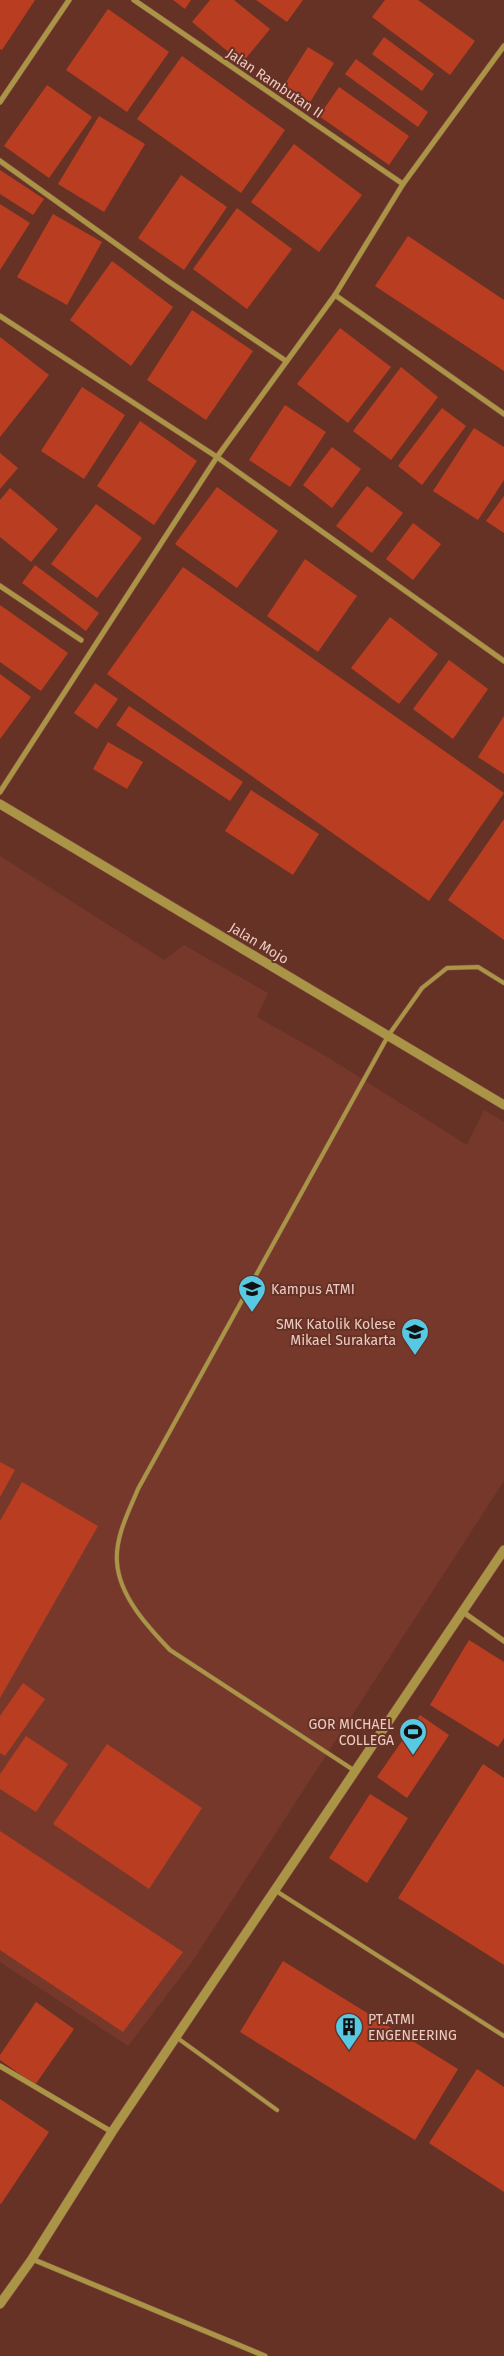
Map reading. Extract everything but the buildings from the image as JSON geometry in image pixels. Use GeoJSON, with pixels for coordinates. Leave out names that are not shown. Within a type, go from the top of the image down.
{"type":"FeatureCollection","features":[{"type":"Feature","properties":{"kind":"street"},"geometry":{"type":"LineString","coordinates":[[0,102],[69,0]]}},
{"type":"Feature","properties":{"kind":"street","name":"Jalan Rambutan II"},"geometry":{"type":"LineString","coordinates":[[134,0],[403,184]]}},
{"type":"Feature","properties":{"kind":"street"},"geometry":{"type":"LineString","coordinates":[[0,792],[216,457],[336,295],[403,184],[504,46]]}},
{"type":"Feature","properties":{"kind":"street"},"geometry":{"type":"LineString","coordinates":[[0,161],[286,361]]}},
{"type":"Feature","properties":{"kind":"street"},"geometry":{"type":"LineString","coordinates":[[336,295],[504,414]]}},
{"type":"Feature","properties":{"kind":"street"},"geometry":{"type":"LineString","coordinates":[[0,316],[216,457],[504,661]]}},
{"type":"Feature","properties":{"kind":"street"},"geometry":{"type":"LineString","coordinates":[[0,586],[81,640]]}},
{"type":"Feature","properties":{"kind":"street","name":"Jalan Mojo"},"geometry":{"type":"LineString","coordinates":[[0,804],[504,1105]]}},
{"type":"Feature","properties":{"kind":"street"},"geometry":{"type":"LineString","coordinates":[[0,2304],[32,2259],[112,2132],[504,1550]]}},
{"type":"Feature","properties":{"kind":"street"},"geometry":{"type":"LineString","coordinates":[[463,1612],[504,1641]]}},
{"type":"Feature","properties":{"kind":"street"},"geometry":{"type":"LineString","coordinates":[[0,2066],[112,2132]]}},
{"type":"Feature","properties":{"kind":"street"},"geometry":{"type":"LineString","coordinates":[[32,2259],[265,2356]]}},
{"type":"Feature","properties":{"kind":"lane"},"geometry":{"type":"LineString","coordinates":[[356,1772],[170,1650],[149,1628],[126,1592],[117,1562],[122,1530],[138,1488],[388,1036],[422,988],[447,968],[478,967],[504,983]]}},
{"type":"Feature","properties":{"kind":"lane"},"geometry":{"type":"LineString","coordinates":[[275,1890],[504,2036]]}},
{"type":"Feature","properties":{"kind":"lane"},"geometry":{"type":"LineString","coordinates":[[176,2037],[278,2110]]}},
{"type":"Feature","properties":{"kind":"shaded area","name":"Kampus ATMI"},"geometry":{"type":"Polygon","coordinates":[[[0,856],[164,960],[184,945],[268,993],[257,1017],[324,1055],[467,1145],[484,1110],[504,1122],[504,1481],[192,1962],[128,2046],[0,1962],[0,856]]]}},
{"type":"Feature","properties":{"kind":"place","name":"Kampus ATMI"},"geometry":{"type":"Point","coordinates":[252,1313]}},
{"type":"Feature","properties":{"kind":"place","name":"SMK Katolik Kolese Mikael Surakarta"},"geometry":{"type":"Point","coordinates":[415,1356]}},
{"type":"Feature","properties":{"kind":"place","name":"GOR MICHAEL COLLEGA"},"geometry":{"type":"Point","coordinates":[413,1756]}},
{"type":"Feature","properties":{"kind":"place","name":"PT.ATMI ENGENEERING"},"geometry":{"type":"Point","coordinates":[349,2051]}}]}
